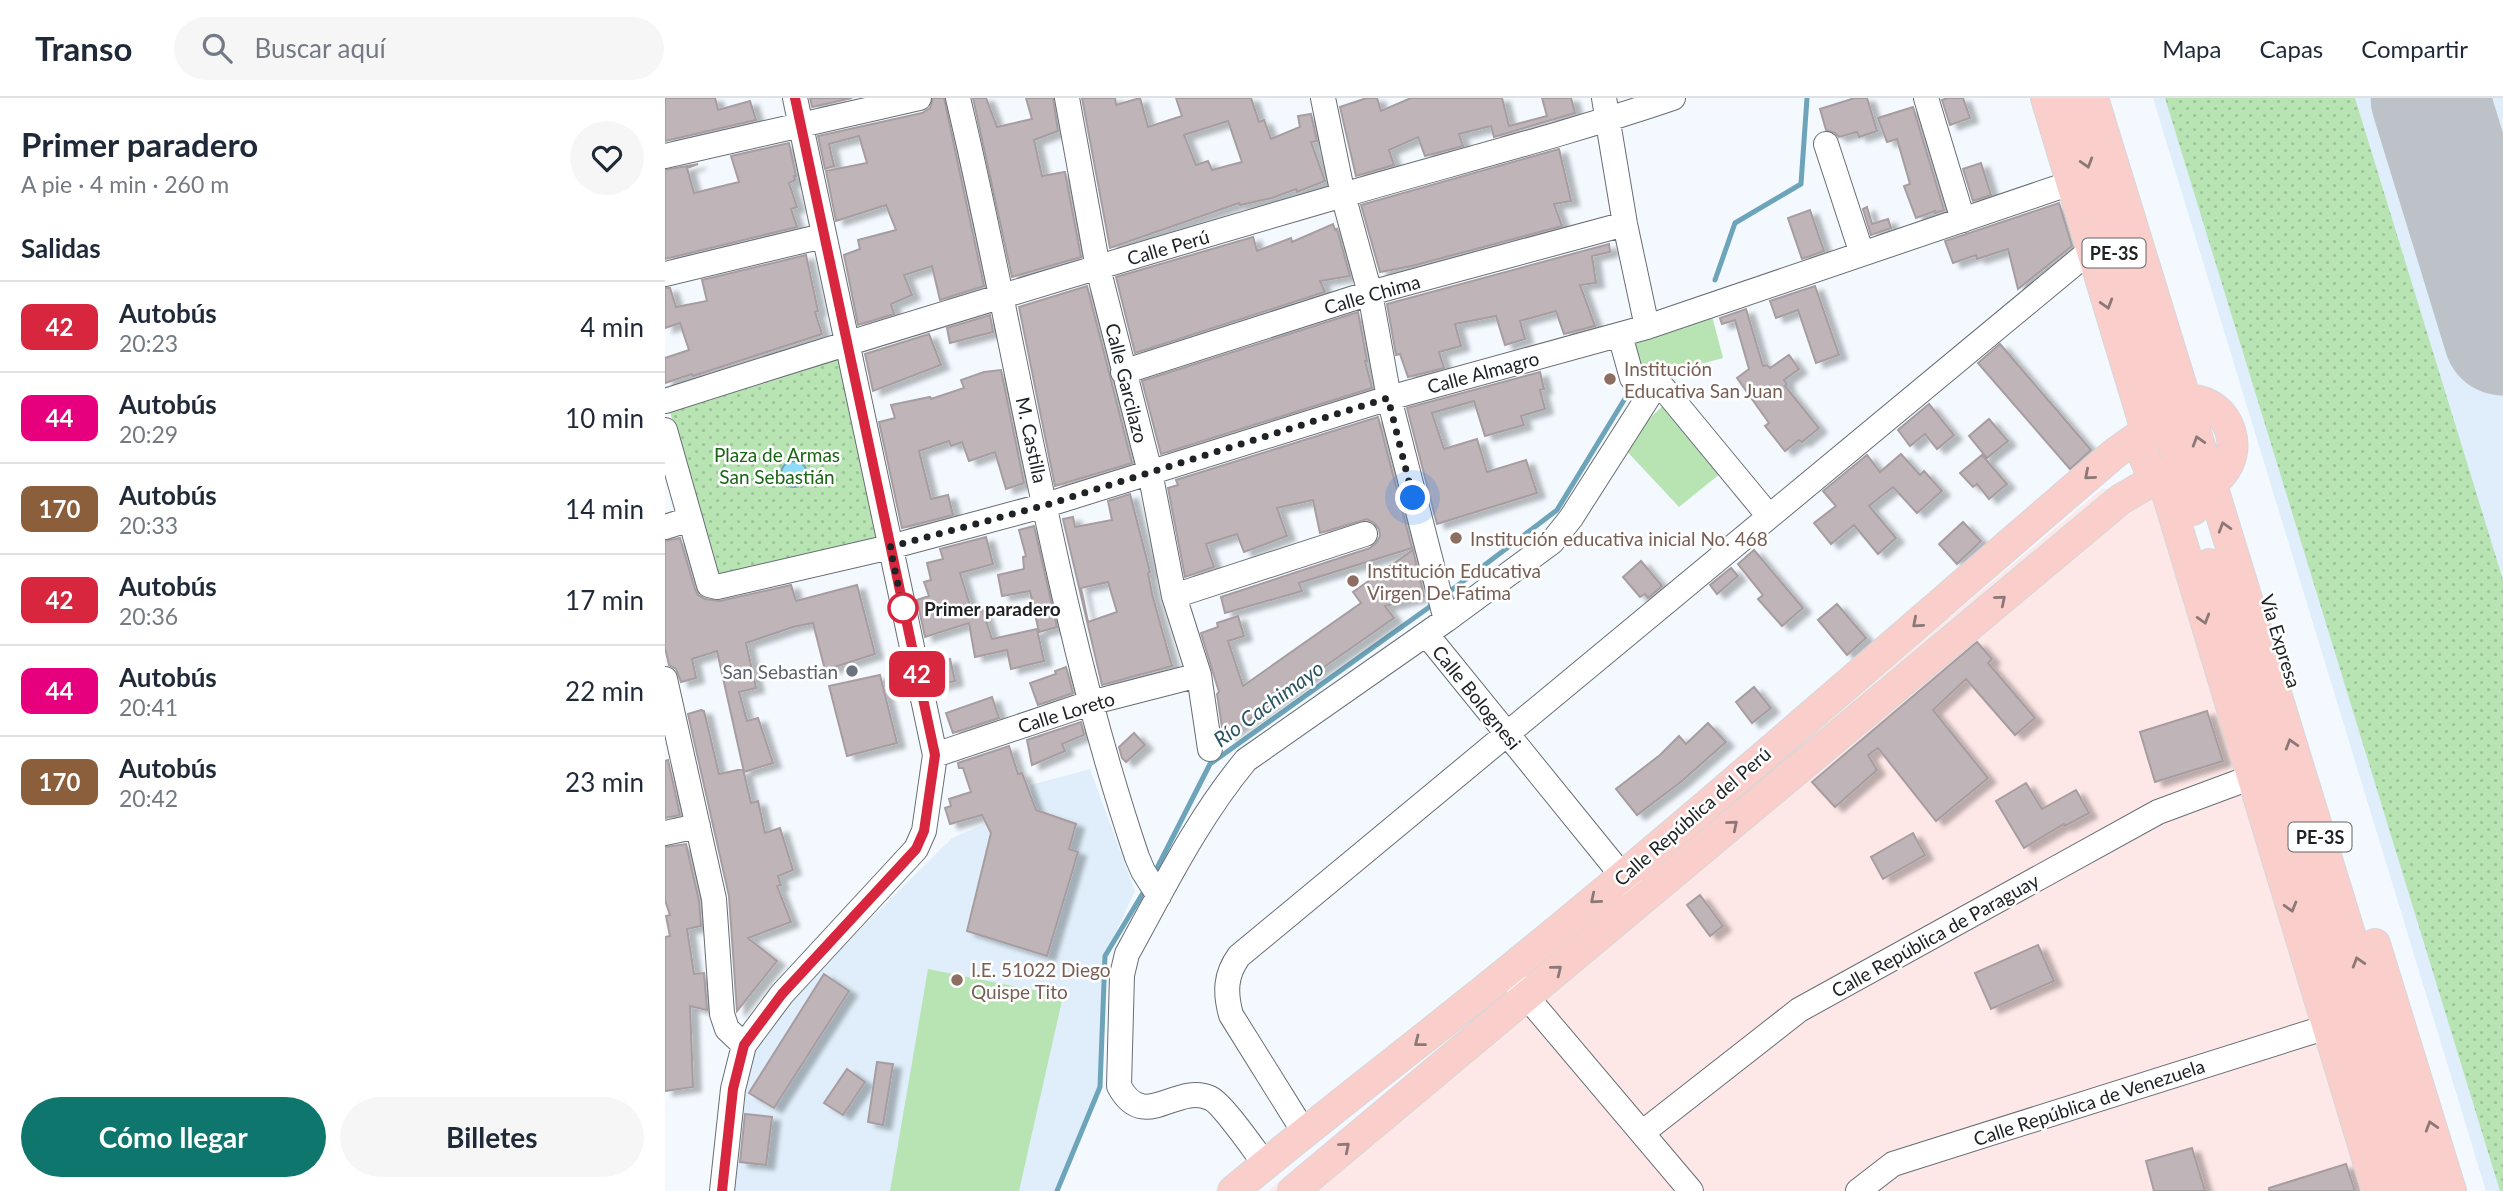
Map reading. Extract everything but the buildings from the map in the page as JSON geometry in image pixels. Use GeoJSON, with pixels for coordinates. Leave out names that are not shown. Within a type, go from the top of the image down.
{"type":"FeatureCollection","features":[{"type":"Feature","properties":{"kind":"main road","name":"Vía Expresa"},"geometry":{"type":"LineString","coordinates":[[2046,98],[2091,250],[2168,414]]}},
{"type":"Feature","properties":{"kind":"main road","name":"Vía Expresa"},"geometry":{"type":"LineString","coordinates":[[2068,98],[2168,414]]}},
{"type":"Feature","properties":{"kind":"main road","name":"Vía Expresa"},"geometry":{"type":"LineString","coordinates":[[2093,98],[2168,414]]}},
{"type":"Feature","properties":{"kind":"main road","name":"Vía Expresa"},"geometry":{"type":"LineString","coordinates":[[2114,98],[2168,414],[2144,457],[2189,480],[2342,837],[2451,1191]]}},
{"type":"Feature","properties":{"kind":"main road","name":"Vía Expresa"},"geometry":{"type":"LineString","coordinates":[[2168,414],[2224,418],[2233,438],[2232,453],[2189,480]]}},
{"type":"Feature","properties":{"kind":"main road","name":"Calle República del Perú"},"geometry":{"type":"LineString","coordinates":[[1233,1191],[1506,973],[2104,462],[2168,414]]}},
{"type":"Feature","properties":{"kind":"main road","name":"Vía Expresa"},"geometry":{"type":"LineString","coordinates":[[2189,480],[2252,777],[2377,1191]]}},
{"type":"Feature","properties":{"kind":"main road","name":"Vía Expresa"},"geometry":{"type":"LineString","coordinates":[[2189,480],[2292,788],[2377,1065],[2429,1191]]}},
{"type":"Feature","properties":{"kind":"main road","name":"Calle República del Perú"},"geometry":{"type":"LineString","coordinates":[[1293,1191],[2121,499],[2189,480]]}},
{"type":"Feature","properties":{"kind":"main road"},"geometry":{"type":"LineString","coordinates":[[2292,788],[2342,837]]}},
{"type":"Feature","properties":{"kind":"main road"},"geometry":{"type":"LineString","coordinates":[[2276,856],[2292,788]]}},
{"type":"Feature","properties":{"kind":"main road"},"geometry":{"type":"LineString","coordinates":[[2377,1065],[2388,989]]}},
{"type":"Feature","properties":{"kind":"main road"},"geometry":{"type":"LineString","coordinates":[[2324,1018],[2377,1065]]}},
{"type":"Feature","properties":{"kind":"main road","name":"Vía Expresa"},"geometry":{"type":"LineString","coordinates":[[2377,1065],[2403,1191]]}},
{"type":"Feature","properties":{"kind":"street"},"geometry":{"type":"LineString","coordinates":[[722,1191],[733,1089],[744,1045],[782,994],[916,849],[924,831],[935,755],[795,98]]}},
{"type":"Feature","properties":{"kind":"street"},"geometry":{"type":"LineString","coordinates":[[665,156],[919,98]]}},
{"type":"Feature","properties":{"kind":"street","name":"M. Castilla"},"geometry":{"type":"LineString","coordinates":[[958,98],[1090,703],[1122,813],[1152,885]]}},
{"type":"Feature","properties":{"kind":"street","name":"Calle Garcilazo"},"geometry":{"type":"LineString","coordinates":[[1067,98],[1098,268],[1150,472],[1174,596],[1199,675],[1210,749]]}},
{"type":"Feature","properties":{"kind":"street","name":"Calle Bolognesi"},"geometry":{"type":"LineString","coordinates":[[1323,98],[1343,195],[1370,293],[1388,398],[1436,585],[1439,621],[1506,732],[1643,900]]}},
{"type":"Feature","properties":{"kind":"street","name":"Calle Perú"},"geometry":{"type":"LineString","coordinates":[[665,401],[847,343],[1343,195],[1607,109],[1672,98]]}},
{"type":"Feature","properties":{"kind":"street"},"geometry":{"type":"LineString","coordinates":[[1926,98],[1963,219]]}},
{"type":"Feature","properties":{"kind":"street"},"geometry":{"type":"LineString","coordinates":[[1607,109],[1625,224],[1647,327]]}},
{"type":"Feature","properties":{"kind":"street"},"geometry":{"type":"LineString","coordinates":[[1826,144],[1862,254]]}},
{"type":"Feature","properties":{"kind":"street","name":"Calle Almagro"},"geometry":{"type":"LineString","coordinates":[[690,519],[710,587],[890,547],[1046,505],[1388,398],[1647,327],[2071,183]]}},
{"type":"Feature","properties":{"kind":"street","name":"Calle Chima"},"geometry":{"type":"LineString","coordinates":[[1123,372],[1370,293],[1625,224]]}},
{"type":"Feature","properties":{"kind":"street"},"geometry":{"type":"LineString","coordinates":[[665,274],[823,236]]}},
{"type":"Feature","properties":{"kind":"street"},"geometry":{"type":"LineString","coordinates":[[1304,1132],[1231,1015],[1226,984],[1230,967],[1239,956],[1506,732],[2091,250]]}},
{"type":"Feature","properties":{"kind":"street"},"geometry":{"type":"LineString","coordinates":[[1620,335],[1642,384]]}},
{"type":"Feature","properties":{"kind":"street"},"geometry":{"type":"LineString","coordinates":[[1642,384],[1659,383],[1768,515]]}},
{"type":"Feature","properties":{"kind":"street"},"geometry":{"type":"LineString","coordinates":[[1265,1164],[1214,1099],[1196,1093],[1153,1107],[1135,1106],[1125,1098],[1119,1086],[1122,975],[1152,885],[1246,760],[1552,542],[1571,518],[1642,384]]}},
{"type":"Feature","properties":{"kind":"street"},"geometry":{"type":"LineString","coordinates":[[665,430],[690,519],[665,527]]}},
{"type":"Feature","properties":{"kind":"street"},"geometry":{"type":"LineString","coordinates":[[1174,596],[1365,534]]}},
{"type":"Feature","properties":{"kind":"street","name":"Calle Loreto"},"geometry":{"type":"LineString","coordinates":[[935,755],[1090,703],[1199,675]]}},
{"type":"Feature","properties":{"kind":"street"},"geometry":{"type":"LineString","coordinates":[[665,679],[714,899],[722,1014],[727,1029],[744,1045]]}},
{"type":"Feature","properties":{"kind":"street","name":"Calle República de Paraguay"},"geometry":{"type":"LineString","coordinates":[[1642,1133],[1799,1010],[2158,811],[2252,777]]}},
{"type":"Feature","properties":{"kind":"street"},"geometry":{"type":"LineString","coordinates":[[665,834],[698,826]]}},
{"type":"Feature","properties":{"kind":"street"},"geometry":{"type":"LineString","coordinates":[[1506,973],[1691,1191]]}},
{"type":"Feature","properties":{"kind":"street","name":"Calle República de Venezuela"},"geometry":{"type":"LineString","coordinates":[[1858,1191],[1893,1164],[2324,1018]]}},
{"type":"Feature","properties":{"kind":"shaded area"},"geometry":{"type":"Polygon","coordinates":[[[2153,98],[2503,98],[2503,1191],[2486,1191],[2153,98]]]}},
{"type":"Feature","properties":{"kind":"shaded area"},"geometry":{"type":"Polygon","coordinates":[[[2180,488],[2396,1191],[1268,1191],[2102,489],[2180,488]]]}},
{"type":"Feature","properties":{"kind":"shaded area","name":"I.E. 51022 Diego Quispe Tito"},"geometry":{"type":"Polygon","coordinates":[[[1090,769],[1135,891],[1105,956],[1100,1087],[1057,1191],[733,1191],[741,1097],[757,1046],[784,1005],[952,838],[1032,804],[1031,785],[1090,769]]]}},
{"type":"Feature","properties":{"kind":"green space"},"geometry":{"type":"Polygon","coordinates":[[[2165,98],[2355,98],[2503,580],[2503,1191],[2500,1191],[2165,98]]]}},
{"type":"Feature","properties":{"kind":"green space"},"geometry":{"type":"Polygon","coordinates":[[[1711,312],[1723,358],[1645,379],[1630,339],[1711,312]]]}},
{"type":"Feature","properties":{"kind":"green space","name":"Plaza de Armas San Sebastián"},"geometry":{"type":"Polygon","coordinates":[[[843,350],[883,536],[717,576],[668,405],[843,350]]]}},
{"type":"Feature","properties":{"kind":"green space"},"geometry":{"type":"Polygon","coordinates":[[[1665,404],[1721,473],[1679,507],[1621,445],[1665,404]]]}},
{"type":"Feature","properties":{"kind":"green space"},"geometry":{"type":"Polygon","coordinates":[[[928,969],[1063,996],[1019,1191],[890,1191],[928,969]]]}},
{"type":"Feature","properties":{"kind":"water"},"geometry":{"type":"Polygon","coordinates":[[[794,461],[803,465],[807,474],[803,483],[794,487],[785,483],[781,474],[785,465],[794,461]]]}},
{"type":"Feature","properties":{"kind":"waterway","name":"Río Cachimayo"},"geometry":{"type":"LineString","coordinates":[[1715,280],[1735,223],[1801,184],[1807,98]]}},
{"type":"Feature","properties":{"kind":"waterway","name":"Río Cachimayo"},"geometry":{"type":"LineString","coordinates":[[1445,595],[1557,510],[1632,387]]}},
{"type":"Feature","properties":{"kind":"waterway","name":"Río Cachimayo"},"geometry":{"type":"LineString","coordinates":[[1154,874],[1210,764],[1435,603]]}},
{"type":"Feature","properties":{"kind":"waterway","name":"Río Cachimayo"},"geometry":{"type":"LineString","coordinates":[[1057,1191],[1100,1087],[1105,956],[1146,888]]}},
{"type":"Feature","properties":{"kind":"runway"},"geometry":{"type":"LineString","coordinates":[[2430,98],[2503,336]]}},
{"type":"Feature","properties":{"kind":"bus line","name":"42"},"geometry":{"type":"LineString","coordinates":[[722,1191],[733,1089],[744,1045],[782,994],[916,849],[924,831],[935,755],[795,98]]}},
{"type":"Feature","properties":{"kind":"place","name":"Institución Educativa San Juan"},"geometry":{"type":"Point","coordinates":[1610,379]}},
{"type":"Feature","properties":{"kind":"place","name":"Institución educativa inicial No. 468"},"geometry":{"type":"Point","coordinates":[1456,538]}},
{"type":"Feature","properties":{"kind":"place","name":"Institución Educativa Virgen De Fatima"},"geometry":{"type":"Point","coordinates":[1353,581]}},
{"type":"Feature","properties":{"kind":"place","name":"Primer paradero"},"geometry":{"type":"Point","coordinates":[903,608]}},
{"type":"Feature","properties":{"kind":"place","name":"San Sebastian"},"geometry":{"type":"Point","coordinates":[852,671]}},
{"type":"Feature","properties":{"kind":"place","name":"I.E. 51022 Diego Quispe Tito"},"geometry":{"type":"Point","coordinates":[957,980]}},
{"type":"Feature","properties":{"kind":"route"},"geometry":{"type":"LineString","coordinates":[[903,608],[890,547],[1046,505],[1388,398],[1413,498]]}}]}
